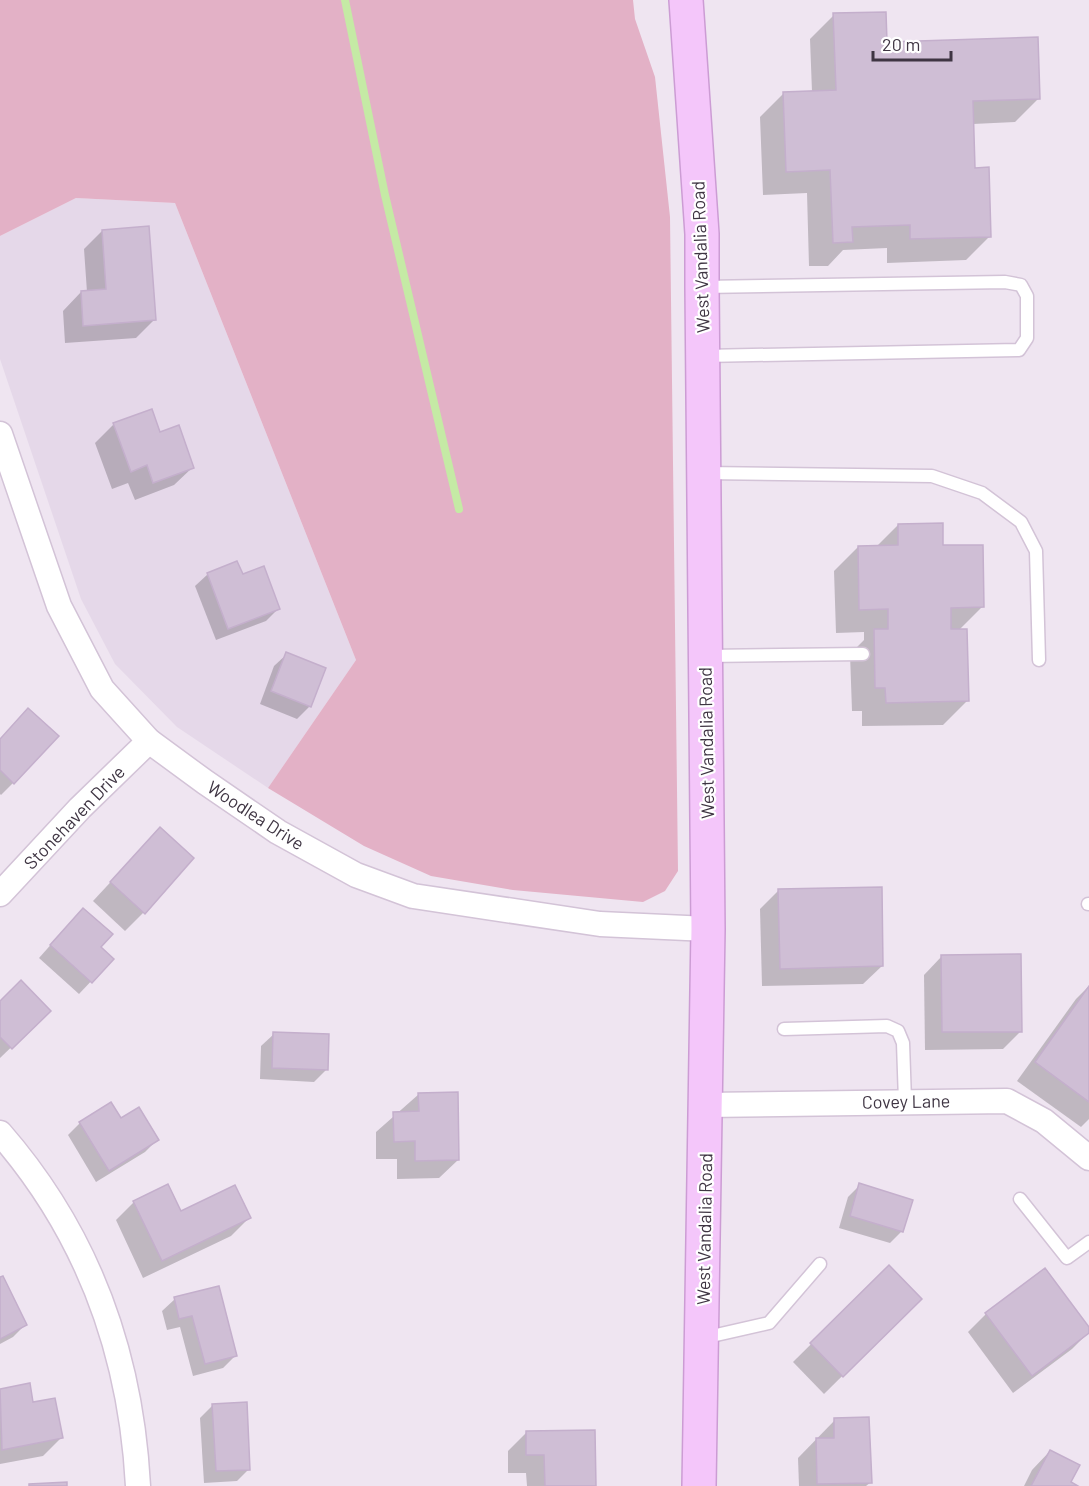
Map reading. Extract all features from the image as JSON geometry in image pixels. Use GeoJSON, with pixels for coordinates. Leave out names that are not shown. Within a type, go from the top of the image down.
{"type":"FeatureCollection","features":[{"type":"Feature","properties":{"kind":"main road","name":"West Vandalia Road"},"geometry":{"type":"LineString","coordinates":[[686,0],[702,234],[708,929],[699,1486]]}},
{"type":"Feature","properties":{"kind":"street","name":"Woodlea Drive"},"geometry":{"type":"LineString","coordinates":[[0,434],[59,606],[102,689],[149,741],[278,832],[356,875],[413,896],[600,924],[708,929]]}},
{"type":"Feature","properties":{"kind":"street","name":"Stonehaven Drive"},"geometry":{"type":"LineString","coordinates":[[0,894],[80,808],[149,741]]}},
{"type":"Feature","properties":{"kind":"street","name":"Covey Lane"},"geometry":{"type":"LineString","coordinates":[[706,1105],[1007,1101],[1044,1121],[1089,1158]]}},
{"type":"Feature","properties":{"kind":"street"},"geometry":{"type":"LineString","coordinates":[[0,1133],[27,1164],[70,1229],[101,1300],[127,1388],[138,1486]]}},
{"type":"Feature","properties":{"kind":"lane"},"geometry":{"type":"LineString","coordinates":[[702,287],[1005,282],[1021,285],[1027,296],[1028,338],[1018,350],[703,356]]}},
{"type":"Feature","properties":{"kind":"lane"},"geometry":{"type":"LineString","coordinates":[[704,473],[932,476],[982,493],[1021,522],[1036,551],[1039,660]]}},
{"type":"Feature","properties":{"kind":"lane"},"geometry":{"type":"LineString","coordinates":[[705,656],[863,654]]}},
{"type":"Feature","properties":{"kind":"lane"},"geometry":{"type":"LineString","coordinates":[[784,1029],[887,1026],[898,1031],[903,1043],[905,1101]]}},
{"type":"Feature","properties":{"kind":"lane"},"geometry":{"type":"LineString","coordinates":[[1020,1199],[1067,1258],[1089,1242]]}},
{"type":"Feature","properties":{"kind":"lane"},"geometry":{"type":"LineString","coordinates":[[702,1338],[769,1323],[820,1264]]}},
{"type":"Feature","properties":{"kind":"shaded area"},"geometry":{"type":"Polygon","coordinates":[[[0,0],[633,0],[635,19],[655,77],[670,217],[678,871],[665,891],[643,902],[513,890],[431,876],[364,846],[268,788],[356,660],[175,203],[76,198],[0,236],[0,0]]]}},
{"type":"Feature","properties":{"kind":"shaded area"},"geometry":{"type":"Polygon","coordinates":[[[76,198],[175,203],[356,660],[268,788],[177,727],[115,664],[81,599],[0,359],[0,236],[76,198]]]}},
{"type":"Feature","properties":{"kind":"building"},"geometry":{"type":"Polygon","coordinates":[[[886,12],[887,42],[1038,37],[1040,99],[973,101],[975,168],[989,167],[991,237],[910,239],[910,225],[852,227],[853,242],[833,243],[830,170],[786,172],[783,92],[836,90],[833,13],[886,12]]]}},
{"type":"Feature","properties":{"kind":"building"},"geometry":{"type":"Polygon","coordinates":[[[149,226],[156,320],[83,326],[81,291],[106,289],[102,230],[149,226]]]}},
{"type":"Feature","properties":{"kind":"building"},"geometry":{"type":"Polygon","coordinates":[[[152,409],[160,432],[179,425],[194,468],[153,483],[147,465],[131,472],[113,423],[152,409]]]}},
{"type":"Feature","properties":{"kind":"building"},"geometry":{"type":"Polygon","coordinates":[[[943,523],[943,545],[983,545],[984,607],[951,608],[951,629],[967,629],[969,701],[886,703],[885,688],[875,688],[874,629],[888,629],[888,609],[859,610],[858,546],[898,545],[898,524],[943,523]]]}},
{"type":"Feature","properties":{"kind":"building"},"geometry":{"type":"Polygon","coordinates":[[[237,561],[243,574],[264,566],[280,609],[228,629],[207,573],[237,561]]]}},
{"type":"Feature","properties":{"kind":"building"},"geometry":{"type":"Polygon","coordinates":[[[286,652],[326,668],[311,707],[271,691],[286,652]]]}},
{"type":"Feature","properties":{"kind":"building"},"geometry":{"type":"Polygon","coordinates":[[[28,708],[59,736],[14,784],[0,770],[0,739],[28,708]]]}},
{"type":"Feature","properties":{"kind":"building"},"geometry":{"type":"Polygon","coordinates":[[[160,827],[194,858],[145,914],[110,882],[160,827]]]}},
{"type":"Feature","properties":{"kind":"building"},"geometry":{"type":"Polygon","coordinates":[[[882,887],[883,966],[780,969],[778,889],[882,887]]]}},
{"type":"Feature","properties":{"kind":"building"},"geometry":{"type":"Polygon","coordinates":[[[83,908],[113,934],[101,947],[114,959],[92,983],[50,945],[83,908]]]}},
{"type":"Feature","properties":{"kind":"building"},"geometry":{"type":"Polygon","coordinates":[[[1021,954],[1022,1032],[942,1032],[941,955],[1021,954]]]}},
{"type":"Feature","properties":{"kind":"building"},"geometry":{"type":"Polygon","coordinates":[[[21,980],[51,1011],[12,1049],[0,1037],[0,1001],[21,980]]]}},
{"type":"Feature","properties":{"kind":"building"},"geometry":{"type":"Polygon","coordinates":[[[1089,986],[1089,1102],[1035,1062],[1089,986]]]}},
{"type":"Feature","properties":{"kind":"building"},"geometry":{"type":"Polygon","coordinates":[[[273,1032],[329,1034],[328,1070],[272,1068],[273,1032]]]}},
{"type":"Feature","properties":{"kind":"building"},"geometry":{"type":"Polygon","coordinates":[[[458,1092],[459,1160],[415,1161],[415,1141],[394,1142],[393,1112],[419,1111],[418,1093],[458,1092]]]}},
{"type":"Feature","properties":{"kind":"building"},"geometry":{"type":"Polygon","coordinates":[[[111,1102],[121,1118],[139,1107],[159,1140],[109,1171],[79,1122],[111,1102]]]}},
{"type":"Feature","properties":{"kind":"building"},"geometry":{"type":"Polygon","coordinates":[[[859,1183],[913,1200],[903,1232],[850,1216],[859,1183]]]}},
{"type":"Feature","properties":{"kind":"building"},"geometry":{"type":"Polygon","coordinates":[[[168,1184],[181,1211],[235,1185],[251,1218],[162,1261],[133,1201],[168,1184]]]}},
{"type":"Feature","properties":{"kind":"building"},"geometry":{"type":"Polygon","coordinates":[[[889,1265],[922,1299],[843,1377],[810,1343],[889,1265]]]}},
{"type":"Feature","properties":{"kind":"building"},"geometry":{"type":"Polygon","coordinates":[[[1045,1268],[1089,1327],[1089,1333],[1032,1376],[985,1313],[1045,1268]]]}},
{"type":"Feature","properties":{"kind":"building"},"geometry":{"type":"Polygon","coordinates":[[[3,1276],[27,1325],[0,1339],[0,1277],[3,1276]]]}},
{"type":"Feature","properties":{"kind":"building"},"geometry":{"type":"Polygon","coordinates":[[[219,1286],[237,1356],[205,1364],[192,1316],[179,1319],[174,1297],[219,1286]]]}},
{"type":"Feature","properties":{"kind":"building"},"geometry":{"type":"Polygon","coordinates":[[[30,1383],[33,1402],[55,1398],[63,1438],[2,1450],[0,1389],[30,1383]]]}},
{"type":"Feature","properties":{"kind":"building"},"geometry":{"type":"Polygon","coordinates":[[[247,1402],[250,1470],[216,1471],[212,1404],[247,1402]]]}},
{"type":"Feature","properties":{"kind":"building"},"geometry":{"type":"Polygon","coordinates":[[[869,1417],[872,1483],[817,1484],[816,1438],[834,1438],[834,1418],[869,1417]]]}},
{"type":"Feature","properties":{"kind":"building"},"geometry":{"type":"Polygon","coordinates":[[[595,1430],[596,1486],[545,1486],[544,1455],[526,1455],[526,1431],[595,1430]]]}},
{"type":"Feature","properties":{"kind":"building"},"geometry":{"type":"Polygon","coordinates":[[[1050,1450],[1080,1465],[1071,1482],[1078,1486],[1031,1486],[1050,1450]]]}},
{"type":"Feature","properties":{"kind":"building"},"geometry":{"type":"Polygon","coordinates":[[[67,1482],[67,1486],[29,1486],[29,1484],[67,1482]]]}},
{"type":"Feature","properties":{"kind":"waterway"},"geometry":{"type":"LineString","coordinates":[[345,0],[385,195],[459,509]]}}]}
